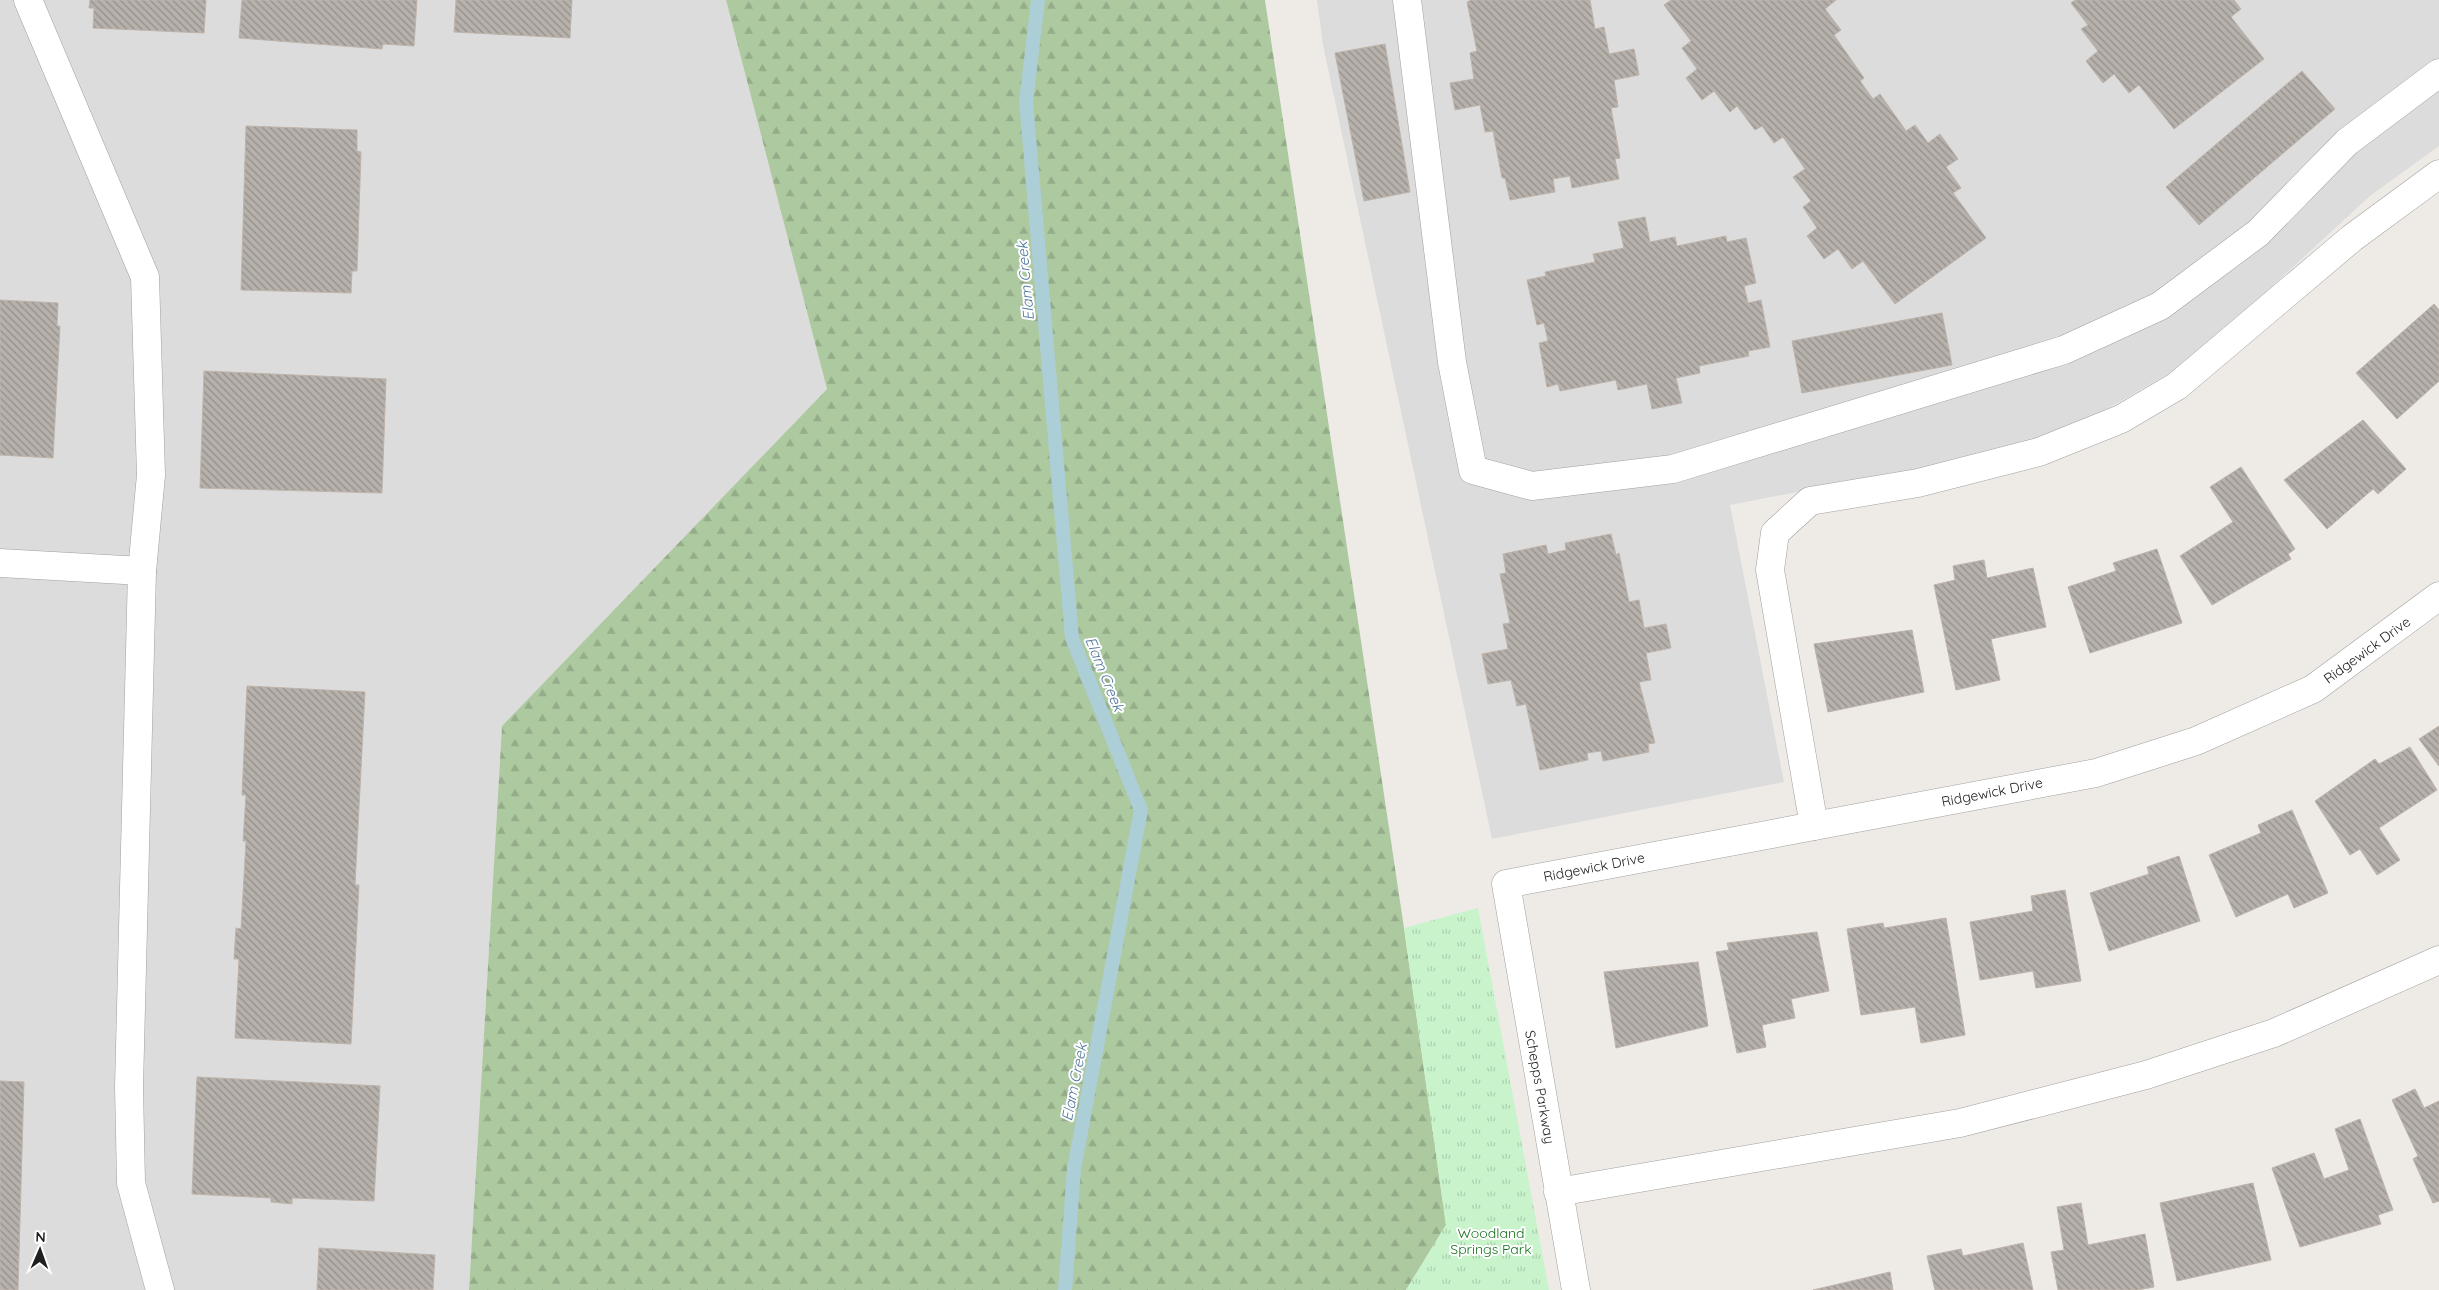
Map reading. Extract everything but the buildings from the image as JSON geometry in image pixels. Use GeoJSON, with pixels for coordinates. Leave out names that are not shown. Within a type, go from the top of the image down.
{"type":"FeatureCollection","features":[{"type":"Feature","properties":{"kind":"street"},"geometry":{"type":"LineString","coordinates":[[28,0],[145,277],[151,475],[142,571],[130,1043],[131,1184],[160,1290]]}},
{"type":"Feature","properties":{"kind":"street"},"geometry":{"type":"LineString","coordinates":[[1407,0],[1452,362],[1473,470],[1532,486],[1673,469],[2064,350],[2152,310],[2258,233],[2347,142],[2439,73]]}},
{"type":"Feature","properties":{"kind":"street"},"geometry":{"type":"LineString","coordinates":[[1814,826],[1770,570],[1775,533],[1810,501],[1918,483],[2039,452],[2121,419],[2177,386],[2352,238],[2439,174]]}},
{"type":"Feature","properties":{"kind":"street"},"geometry":{"type":"LineString","coordinates":[[0,563],[142,571]]}},
{"type":"Feature","properties":{"kind":"street","name":"Ridgewick Drive"},"geometry":{"type":"LineString","coordinates":[[1506,884],[2096,773],[2196,741],[2313,689],[2439,596]]}},
{"type":"Feature","properties":{"kind":"street","name":"Schepps Parkway"},"geometry":{"type":"LineString","coordinates":[[1506,884],[1576,1290]]}},
{"type":"Feature","properties":{"kind":"street"},"geometry":{"type":"LineString","coordinates":[[1558,1192],[1960,1124],[2146,1075],[2274,1033],[2439,960]]}},
{"type":"Feature","properties":{"kind":"shaded area"},"geometry":{"type":"Polygon","coordinates":[[[0,0],[726,0],[827,389],[502,726],[469,1290],[0,1290],[0,0]]]}},
{"type":"Feature","properties":{"kind":"shaded area"},"geometry":{"type":"Polygon","coordinates":[[[1317,0],[2439,0],[2439,146],[2370,196],[2192,360],[2046,444],[1730,505],[1784,782],[1492,839],[1323,45],[1317,0]]]}},
{"type":"Feature","properties":{"kind":"green space"},"geometry":{"type":"Polygon","coordinates":[[[726,0],[1265,0],[1404,928],[1446,1225],[1406,1290],[469,1290],[502,726],[827,389],[726,0]]]}},
{"type":"Feature","properties":{"kind":"green space","name":"Woodland Springs Park"},"geometry":{"type":"Polygon","coordinates":[[[1478,908],[1549,1290],[1406,1290],[1446,1225],[1404,928],[1478,908]]]}},
{"type":"Feature","properties":{"kind":"waterway","name":"Elam Creek"},"geometry":{"type":"LineString","coordinates":[[1038,0],[1026,102],[1072,638],[1141,810],[1074,1169],[1065,1290]]}}]}
